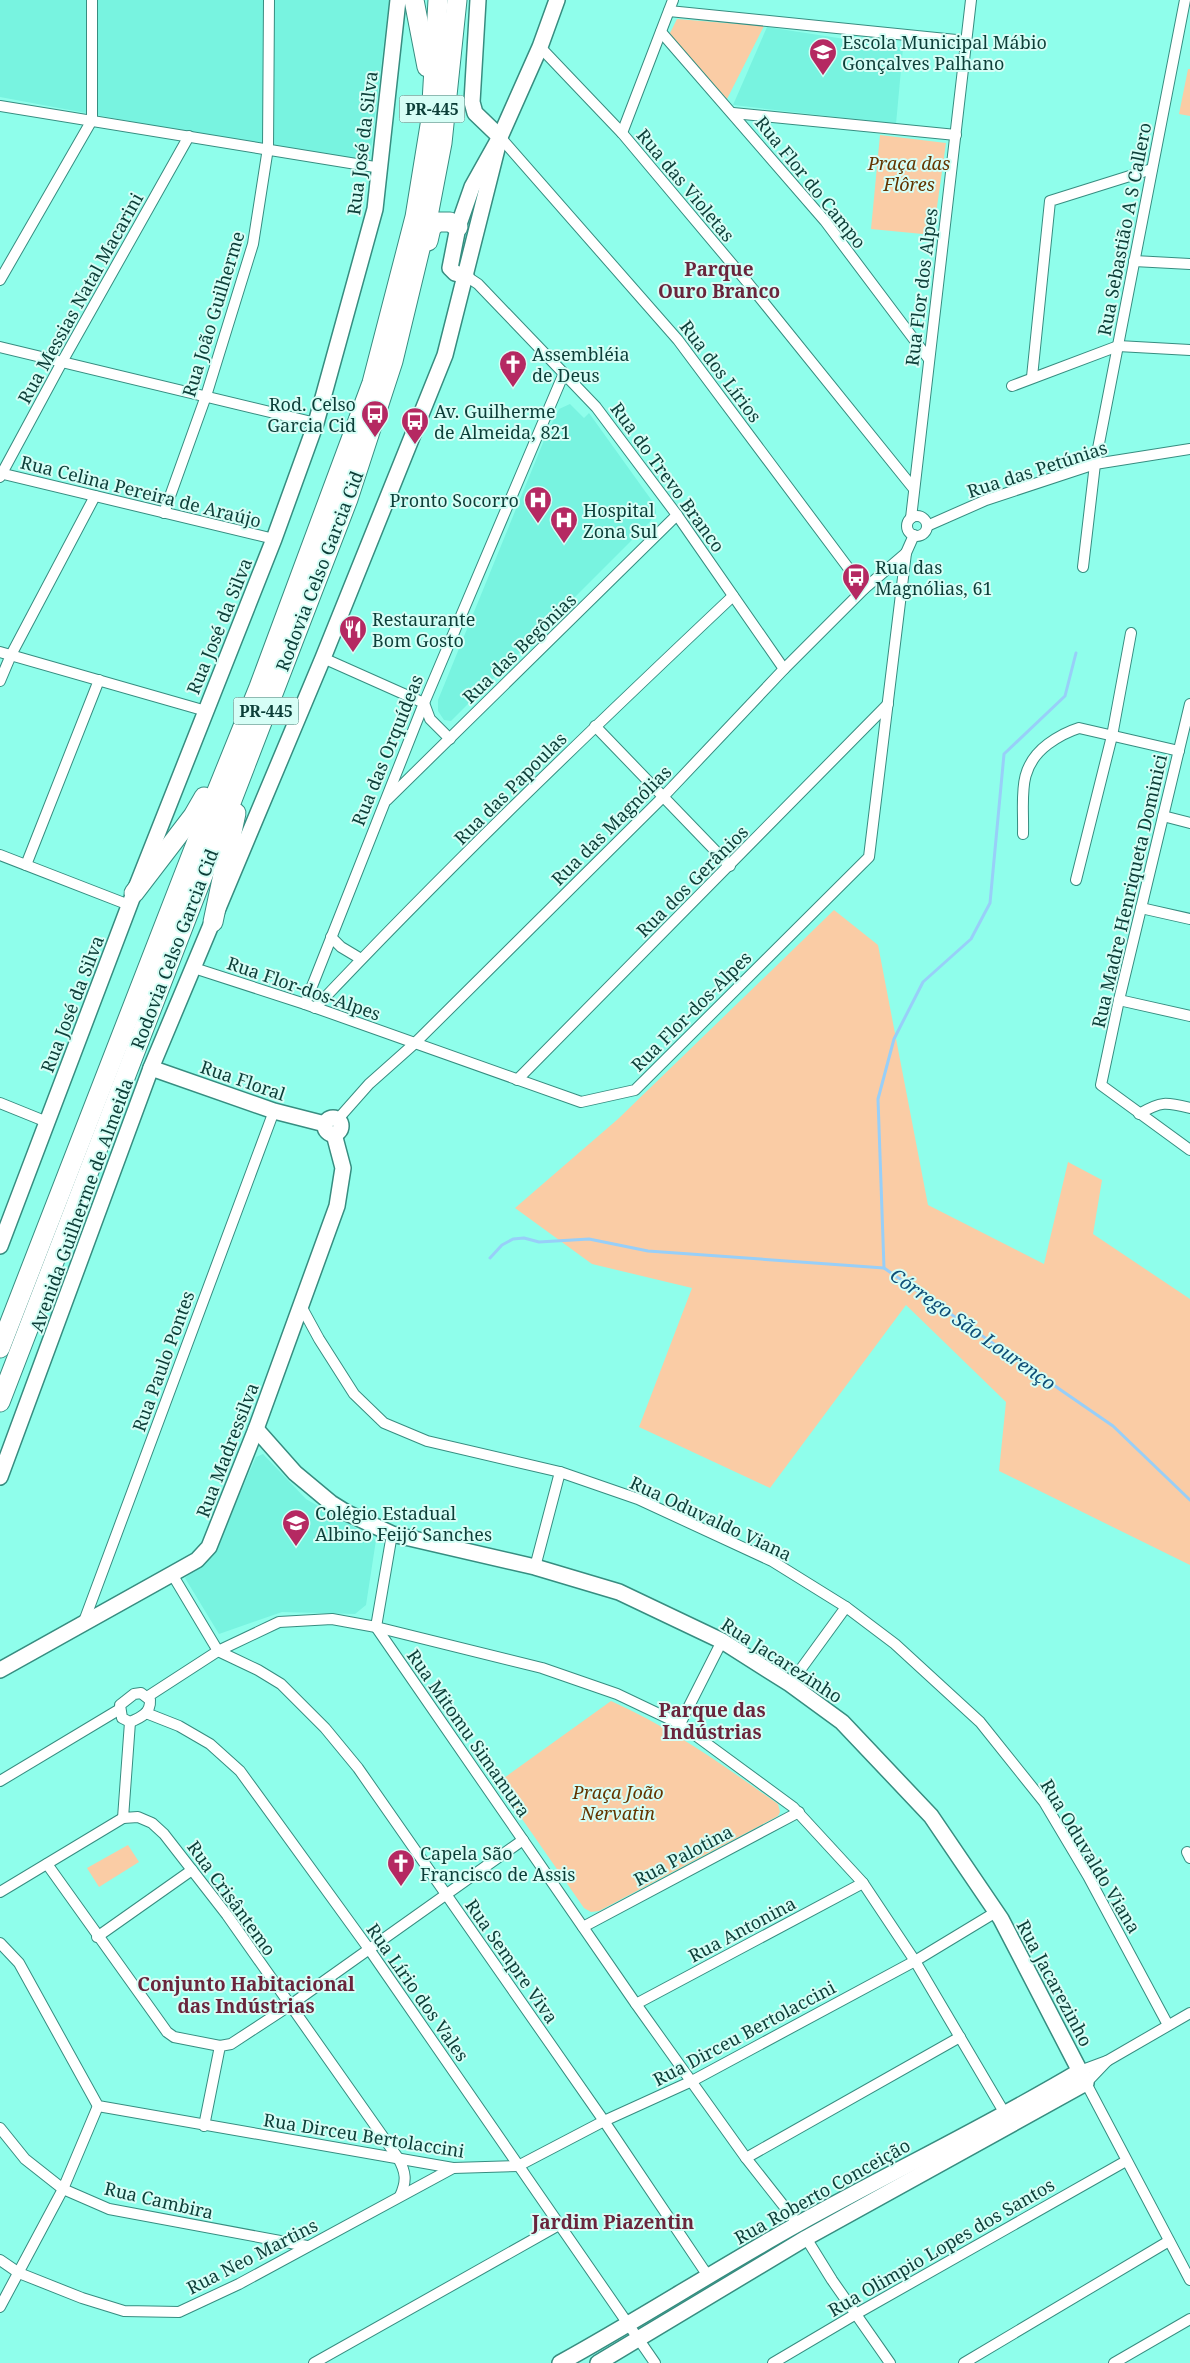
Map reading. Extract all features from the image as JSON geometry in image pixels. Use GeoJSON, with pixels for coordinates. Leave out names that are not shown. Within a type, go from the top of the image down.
{"type":"FeatureCollection","features":[{"type":"Feature","properties":{"kind":"highway"},"geometry":{"type":"LineString","coordinates":[[414,0],[433,96]]}},
{"type":"Feature","properties":{"kind":"highway","name":"Rodovia Celso Garcia Cid"},"geometry":{"type":"LineString","coordinates":[[0,1348],[204,823],[259,687],[372,383],[414,217],[433,96],[438,0]]}},
{"type":"Feature","properties":{"kind":"highway","name":"Rodovia Celso Garcia Cid"},"geometry":{"type":"LineString","coordinates":[[0,1402],[348,499],[393,361],[428,216],[442,143],[457,0]]}},
{"type":"Feature","properties":{"kind":"highway"},"geometry":{"type":"LineString","coordinates":[[393,361],[411,315],[431,228],[437,222],[443,221],[450,222],[458,227]]}},
{"type":"Feature","properties":{"kind":"highway"},"geometry":{"type":"LineString","coordinates":[[131,899],[193,816],[209,788],[241,716],[259,687]]}},
{"type":"Feature","properties":{"kind":"highway"},"geometry":{"type":"LineString","coordinates":[[213,922],[238,806],[262,736],[266,713]]}},
{"type":"Feature","properties":{"kind":"street"},"geometry":{"type":"LineString","coordinates":[[0,280],[92,120],[92,0]]}},
{"type":"Feature","properties":{"kind":"street","name":"Rua João Guilherme"},"geometry":{"type":"LineString","coordinates":[[164,513],[206,396],[253,244],[268,148],[270,0]]}},
{"type":"Feature","properties":{"kind":"street","name":"Rua José da Silva"},"geometry":{"type":"LineString","coordinates":[[0,1246],[131,899],[274,539],[316,423],[375,209],[398,0]]}},
{"type":"Feature","properties":{"kind":"street"},"geometry":{"type":"LineString","coordinates":[[478,0],[472,102],[475,113],[500,137]]}},
{"type":"Feature","properties":{"kind":"street","name":"Avenida Guilherme de Almeida"},"geometry":{"type":"LineString","coordinates":[[466,276],[455,273],[450,268],[458,227],[472,187],[500,137],[540,48],[557,0]]}},
{"type":"Feature","properties":{"kind":"street"},"geometry":{"type":"LineString","coordinates":[[622,133],[673,0]]}},
{"type":"Feature","properties":{"kind":"street","name":"Rua Flor dos Alpes"},"geometry":{"type":"LineString","coordinates":[[911,518],[928,358],[971,0]]}},
{"type":"Feature","properties":{"kind":"street","name":"Rua Sebastião A S Callero"},"geometry":{"type":"LineString","coordinates":[[1083,567],[1095,464],[1185,0]]}},
{"type":"Feature","properties":{"kind":"street"},"geometry":{"type":"LineString","coordinates":[[669,11],[966,41]]}},
{"type":"Feature","properties":{"kind":"street","name":"Rua Flor do Campo"},"geometry":{"type":"LineString","coordinates":[[661,32],[733,112],[825,221],[928,358]]}},
{"type":"Feature","properties":{"kind":"street","name":"Rua das Violetas"},"geometry":{"type":"LineString","coordinates":[[540,48],[622,133],[748,284],[914,489]]}},
{"type":"Feature","properties":{"kind":"street"},"geometry":{"type":"LineString","coordinates":[[0,106],[268,148],[381,168]]}},
{"type":"Feature","properties":{"kind":"street"},"geometry":{"type":"LineString","coordinates":[[733,112],[956,135]]}},
{"type":"Feature","properties":{"kind":"street","name":"Rua Messias Natal Macarini"},"geometry":{"type":"LineString","coordinates":[[1,475],[62,362],[190,136]]}},
{"type":"Feature","properties":{"kind":"street","name":"Avenida Guilherme de Almeida"},"geometry":{"type":"LineString","coordinates":[[3,1463],[151,1068],[323,658],[444,354],[466,276],[500,137]]}},
{"type":"Feature","properties":{"kind":"street","name":"Rua dos Lírios"},"geometry":{"type":"LineString","coordinates":[[500,137],[678,340],[864,589]]}},
{"type":"Feature","properties":{"kind":"street"},"geometry":{"type":"LineString","coordinates":[[1032,377],[1050,201],[1152,169]]}},
{"type":"Feature","properties":{"kind":"street"},"geometry":{"type":"LineString","coordinates":[[1134,262],[1190,264]]}},
{"type":"Feature","properties":{"kind":"street","name":"Rua do Trevo Branco"},"geometry":{"type":"LineString","coordinates":[[466,276],[478,284],[596,407],[677,515],[784,669]]}},
{"type":"Feature","properties":{"kind":"street"},"geometry":{"type":"LineString","coordinates":[[1012,386],[1118,346],[1190,350]]}},
{"type":"Feature","properties":{"kind":"street"},"geometry":{"type":"LineString","coordinates":[[0,347],[316,423]]}},
{"type":"Feature","properties":{"kind":"street","name":"Rua das Orquídeas"},"geometry":{"type":"LineString","coordinates":[[310,1006],[331,937],[383,804],[564,374]]}},
{"type":"Feature","properties":{"kind":"street","name":"Rua das Petúnias"},"geometry":{"type":"LineString","coordinates":[[927,526],[986,500],[1095,464],[1190,449]]}},
{"type":"Feature","properties":{"kind":"street","name":"Rua Celina Pereira de Araújo"},"geometry":{"type":"LineString","coordinates":[[1,475],[274,539]]}},
{"type":"Feature","properties":{"kind":"street"},"geometry":{"type":"LineString","coordinates":[[0,681],[11,655],[95,496]]}},
{"type":"Feature","properties":{"kind":"street","name":"Rua das Begônias"},"geometry":{"type":"LineString","coordinates":[[383,804],[677,515]]}},
{"type":"Feature","properties":{"kind":"street"},"geometry":{"type":"LineString","coordinates":[[920,516],[926,520],[927,526],[922,534],[914,535],[908,528],[911,518],[920,516]]}},
{"type":"Feature","properties":{"kind":"street","name":"Rua Flor-dos-Alpes"},"geometry":{"type":"LineString","coordinates":[[194,968],[310,1006],[581,1102],[635,1090],[869,857],[906,554],[914,535]]}},
{"type":"Feature","properties":{"kind":"street","name":"Rua das Magnólias"},"geometry":{"type":"LineString","coordinates":[[332,1126],[369,1084],[414,1044],[663,797],[784,669],[864,589],[906,554]]}},
{"type":"Feature","properties":{"kind":"street","name":"Rua das Papoulas"},"geometry":{"type":"LineString","coordinates":[[310,1006],[361,959],[596,726],[733,596]]}},
{"type":"Feature","properties":{"kind":"street"},"geometry":{"type":"LineString","coordinates":[[1076,880],[1112,736],[1131,633]]}},
{"type":"Feature","properties":{"kind":"street"},"geometry":{"type":"LineString","coordinates":[[0,652],[206,711]]}},
{"type":"Feature","properties":{"kind":"street"},"geometry":{"type":"LineString","coordinates":[[323,658],[424,703],[430,719],[450,739]]}},
{"type":"Feature","properties":{"kind":"street"},"geometry":{"type":"LineString","coordinates":[[26,865],[99,680]]}},
{"type":"Feature","properties":{"kind":"street","name":"Rua dos Gerânios"},"geometry":{"type":"LineString","coordinates":[[517,1080],[888,704]]}},
{"type":"Feature","properties":{"kind":"street","name":"Rua Madre Henriqueta Dominici"},"geometry":{"type":"LineString","coordinates":[[1139,1114],[1101,1086],[1119,1000],[1163,816],[1179,751],[1187,733],[1190,704]]}},
{"type":"Feature","properties":{"kind":"street"},"geometry":{"type":"LineString","coordinates":[[596,726],[730,866]]}},
{"type":"Feature","properties":{"kind":"street"},"geometry":{"type":"LineString","coordinates":[[1023,834],[1024,776],[1034,755],[1064,732],[1079,728],[1179,751]]}},
{"type":"Feature","properties":{"kind":"street"},"geometry":{"type":"LineString","coordinates":[[1163,816],[1190,823]]}},
{"type":"Feature","properties":{"kind":"street"},"geometry":{"type":"LineString","coordinates":[[0,855],[131,899]]}},
{"type":"Feature","properties":{"kind":"street"},"geometry":{"type":"LineString","coordinates":[[1141,908],[1190,919]]}},
{"type":"Feature","properties":{"kind":"street"},"geometry":{"type":"LineString","coordinates":[[331,937],[361,959]]}},
{"type":"Feature","properties":{"kind":"street"},"geometry":{"type":"LineString","coordinates":[[1119,1000],[1190,1016]]}},
{"type":"Feature","properties":{"kind":"street","name":"Rua Floral"},"geometry":{"type":"LineString","coordinates":[[151,1068],[274,1111],[332,1126]]}},
{"type":"Feature","properties":{"kind":"street"},"geometry":{"type":"LineString","coordinates":[[1190,1108],[1167,1102],[1155,1104],[1139,1114],[1190,1150]]}},
{"type":"Feature","properties":{"kind":"street"},"geometry":{"type":"LineString","coordinates":[[0,1103],[47,1122]]}},
{"type":"Feature","properties":{"kind":"street","name":"Rua Paulo Pontes"},"geometry":{"type":"LineString","coordinates":[[82,1624],[274,1111]]}},
{"type":"Feature","properties":{"kind":"street","name":"Rua Madressilva"},"geometry":{"type":"LineString","coordinates":[[0,1670],[197,1560],[213,1541],[337,1206],[343,1168],[332,1126]]}},
{"type":"Feature","properties":{"kind":"street","name":"Rua Oduvaldo Viana"},"geometry":{"type":"LineString","coordinates":[[301,1306],[319,1339],[354,1394],[384,1423],[427,1441],[560,1472],[638,1499],[772,1560],[846,1607],[895,1644],[980,1722],[1044,1802],[1088,1876],[1168,2025]]}},
{"type":"Feature","properties":{"kind":"street","name":"Rua Jacarezinho"},"geometry":{"type":"LineString","coordinates":[[256,1429],[295,1473],[331,1503],[347,1513],[392,1534],[535,1567],[619,1592],[722,1641],[790,1684],[842,1722],[931,1816],[996,1912],[1083,2077]]}},
{"type":"Feature","properties":{"kind":"street"},"geometry":{"type":"LineString","coordinates":[[535,1567],[560,1472]]}},
{"type":"Feature","properties":{"kind":"street"},"geometry":{"type":"LineString","coordinates":[[376,1627],[392,1534]]}},
{"type":"Feature","properties":{"kind":"street"},"geometry":{"type":"LineString","coordinates":[[172,1574],[218,1650]]}},
{"type":"Feature","properties":{"kind":"street"},"geometry":{"type":"LineString","coordinates":[[790,1684],[846,1607]]}},
{"type":"Feature","properties":{"kind":"street"},"geometry":{"type":"LineString","coordinates":[[147,1697],[218,1650],[279,1622],[332,1619],[376,1627],[487,1653],[562,1674],[617,1694],[680,1724],[799,1812],[863,1883],[915,1961],[1004,2112]]}},
{"type":"Feature","properties":{"kind":"street","name":"Rua Mitomu Simamura"},"geometry":{"type":"LineString","coordinates":[[376,1627],[583,1928],[746,2158],[798,2224],[806,2225],[809,2228],[806,2238]]}},
{"type":"Feature","properties":{"kind":"street"},"geometry":{"type":"LineString","coordinates":[[680,1724],[722,1641]]}},
{"type":"Feature","properties":{"kind":"street","name":"Rua Sempre Viva"},"geometry":{"type":"LineString","coordinates":[[218,1650],[270,1677],[316,1719],[358,1768],[604,2121],[708,2276]]}},
{"type":"Feature","properties":{"kind":"street"},"geometry":{"type":"LineString","coordinates":[[141,1693],[147,1697],[151,1706],[146,1713],[130,1722],[122,1718],[120,1705],[134,1694],[141,1693]]}},
{"type":"Feature","properties":{"kind":"street"},"geometry":{"type":"LineString","coordinates":[[0,1782],[120,1709]]}},
{"type":"Feature","properties":{"kind":"street","name":"Rua Lírio dos Vales"},"geometry":{"type":"LineString","coordinates":[[146,1713],[179,1726],[210,1744],[228,1758],[240,1771],[369,1949],[655,2363]]}},
{"type":"Feature","properties":{"kind":"street"},"geometry":{"type":"LineString","coordinates":[[0,1892],[123,1818],[130,1722]]}},
{"type":"Feature","properties":{"kind":"street","name":"Rua Palotina"},"geometry":{"type":"LineString","coordinates":[[583,1928],[799,1812]]}},
{"type":"Feature","properties":{"kind":"street","name":"Rua Crisântemo"},"geometry":{"type":"LineString","coordinates":[[123,1818],[138,1817],[152,1823],[164,1834],[227,1915],[289,2006],[398,2158],[406,2178],[400,2196]]}},
{"type":"Feature","properties":{"kind":"street"},"geometry":{"type":"LineString","coordinates":[[47,1864],[167,2032],[174,2036],[220,2046],[232,2044],[289,2006],[523,1840]]}},
{"type":"Feature","properties":{"kind":"street"},"geometry":{"type":"LineString","coordinates":[[97,1936],[192,1870]]}},
{"type":"Feature","properties":{"kind":"street","name":"Rua Antonina"},"geometry":{"type":"LineString","coordinates":[[636,2004],[863,1883]]}},
{"type":"Feature","properties":{"kind":"street","name":"Rua Dirceu Bertolaccini"},"geometry":{"type":"LineString","coordinates":[[98,2106],[453,2168],[518,2166],[604,2121],[692,2081],[915,1961],[996,1912]]}},
{"type":"Feature","properties":{"kind":"street"},"geometry":{"type":"LineString","coordinates":[[0,1943],[19,1963],[98,2106],[63,2189],[0,2307]]}},
{"type":"Feature","properties":{"kind":"street","name":"Rua Roberto Conceição"},"geometry":{"type":"LineString","coordinates":[[598,2363],[806,2238],[1190,2013]]}},
{"type":"Feature","properties":{"kind":"street"},"geometry":{"type":"LineString","coordinates":[[746,2158],[960,2037]]}},
{"type":"Feature","properties":{"kind":"street"},"geometry":{"type":"LineString","coordinates":[[204,2126],[220,2046]]}},
{"type":"Feature","properties":{"kind":"street"},"geometry":{"type":"LineString","coordinates":[[1083,2077],[1190,2280]]}},
{"type":"Feature","properties":{"kind":"street","name":"Rua Roberto Conceição"},"geometry":{"type":"LineString","coordinates":[[560,2363],[629,2325],[708,2276],[798,2224],[1004,2112],[1083,2077]]}},
{"type":"Feature","properties":{"kind":"street","name":"Rua Cambira"},"geometry":{"type":"LineString","coordinates":[[0,2128],[25,2159],[63,2189],[109,2209],[306,2246]]}},
{"type":"Feature","properties":{"kind":"street","name":"Rua Olimpio Lopes dos Santos"},"geometry":{"type":"LineString","coordinates":[[773,2363],[1126,2161]]}},
{"type":"Feature","properties":{"kind":"street","name":"Rua Neo Martins"},"geometry":{"type":"LineString","coordinates":[[0,2260],[19,2273],[82,2298],[124,2311],[179,2312],[239,2284],[453,2168]]}},
{"type":"Feature","properties":{"kind":"street"},"geometry":{"type":"LineString","coordinates":[[314,2363],[559,2225]]}},
{"type":"Feature","properties":{"kind":"street"},"geometry":{"type":"LineString","coordinates":[[806,2238],[890,2363]]}},
{"type":"Feature","properties":{"kind":"street"},"geometry":{"type":"LineString","coordinates":[[964,2363],[1169,2241]]}},
{"type":"Feature","properties":{"kind":"street"},"geometry":{"type":"LineString","coordinates":[[1114,2363],[1190,2319]]}},
{"type":"Feature","properties":{"kind":"shaded area"},"geometry":{"type":"Polygon","coordinates":[[[0,0],[389,0],[369,166],[0,97],[0,0]]]}},
{"type":"Feature","properties":{"kind":"shaded area","name":"Escola Municipal Mábio Gonçalves Palhano"},"geometry":{"type":"Polygon","coordinates":[[[767,27],[903,48],[896,124],[733,105],[767,27]]]}},
{"type":"Feature","properties":{"kind":"shaded area","name":"Hospital Zona Sul"},"geometry":{"type":"Polygon","coordinates":[[[570,404],[584,418],[589,413],[655,505],[656,513],[649,523],[451,721],[444,720],[438,711],[438,700],[547,433],[559,409],[570,404]]]}},
{"type":"Feature","properties":{"kind":"shaded area","name":"Colégio Estadual Albino Feijó Sanches"},"geometry":{"type":"Polygon","coordinates":[[[263,1454],[306,1499],[376,1540],[366,1605],[355,1614],[282,1612],[219,1634],[185,1578],[213,1554],[256,1457],[263,1454]]]}},
{"type":"Feature","properties":{"kind":"green space"},"geometry":{"type":"Polygon","coordinates":[[[677,19],[764,26],[727,99],[669,35],[677,19]]]}},
{"type":"Feature","properties":{"kind":"green space"},"geometry":{"type":"Polygon","coordinates":[[[1188,69],[1190,69],[1190,116],[1179,114],[1188,69]]]}},
{"type":"Feature","properties":{"kind":"green space","name":"Praça das Flôres"},"geometry":{"type":"Polygon","coordinates":[[[880,135],[946,143],[933,235],[871,229],[880,135]]]}},
{"type":"Feature","properties":{"kind":"green space"},"geometry":{"type":"Polygon","coordinates":[[[834,910],[878,945],[928,1205],[1044,1264],[1068,1162],[1102,1180],[1093,1234],[1190,1299],[1190,1565],[999,1471],[1006,1402],[906,1305],[770,1488],[639,1427],[692,1288],[592,1264],[515,1208],[618,1119],[834,910]]]}},
{"type":"Feature","properties":{"kind":"green space","name":"Praça João Nervatin"},"geometry":{"type":"Polygon","coordinates":[[[611,1701],[697,1748],[778,1804],[780,1812],[778,1816],[599,1911],[591,1912],[584,1908],[497,1783],[611,1701]]]}},
{"type":"Feature","properties":{"kind":"green space"},"geometry":{"type":"Polygon","coordinates":[[[128,1845],[139,1862],[99,1887],[87,1868],[128,1845]]]}},
{"type":"Feature","properties":{"kind":"waterway","name":"Córrego São Lourenço"},"geometry":{"type":"LineString","coordinates":[[1076,653],[1065,696],[1004,754],[990,903],[971,939],[923,982],[894,1039],[878,1099],[884,1268],[1113,1426],[1190,1500]]}},
{"type":"Feature","properties":{"kind":"waterway"},"geometry":{"type":"LineString","coordinates":[[490,1258],[502,1245],[513,1239],[524,1238],[539,1242],[589,1239],[648,1251],[884,1268]]}},
{"type":"Feature","properties":{"kind":"place","name":"Escola Municipal Mábio Gonçalves Palhano"},"geometry":{"type":"Point","coordinates":[823,76]}},
{"type":"Feature","properties":{"kind":"place","name":"Assembléia de Deus"},"geometry":{"type":"Point","coordinates":[513,388]}},
{"type":"Feature","properties":{"kind":"place","name":"Rod. Celso Garcia Cid"},"geometry":{"type":"Point","coordinates":[375,438]}},
{"type":"Feature","properties":{"kind":"place","name":"Av. Guilherme de Almeida, 821"},"geometry":{"type":"Point","coordinates":[415,445]}},
{"type":"Feature","properties":{"kind":"place","name":"Pronto Socorro"},"geometry":{"type":"Point","coordinates":[538,524]}},
{"type":"Feature","properties":{"kind":"place","name":"Hospital Zona Sul"},"geometry":{"type":"Point","coordinates":[564,544]}},
{"type":"Feature","properties":{"kind":"place","name":"Rua das Magnólias, 61"},"geometry":{"type":"Point","coordinates":[856,601]}},
{"type":"Feature","properties":{"kind":"place","name":"Restaurante Bom Gosto"},"geometry":{"type":"Point","coordinates":[353,653]}},
{"type":"Feature","properties":{"kind":"place","name":"Colégio Estadual Albino Feijó Sanches"},"geometry":{"type":"Point","coordinates":[296,1547]}},
{"type":"Feature","properties":{"kind":"place","name":"Capela São Francisco de Assis"},"geometry":{"type":"Point","coordinates":[401,1887]}},
{"type":"Feature","properties":{"kind":"district","name":"Parque Ouro Branco"},"geometry":{"type":"Point","coordinates":[719,280]}},
{"type":"Feature","properties":{"kind":"district","name":"Parque das Indústrias"},"geometry":{"type":"Point","coordinates":[712,1721]}},
{"type":"Feature","properties":{"kind":"district","name":"Conjunto Habitacional das Indústrias"},"geometry":{"type":"Point","coordinates":[246,1995]}},
{"type":"Feature","properties":{"kind":"district","name":"Jardim Piazentin"},"geometry":{"type":"Point","coordinates":[613,2222]}}]}
